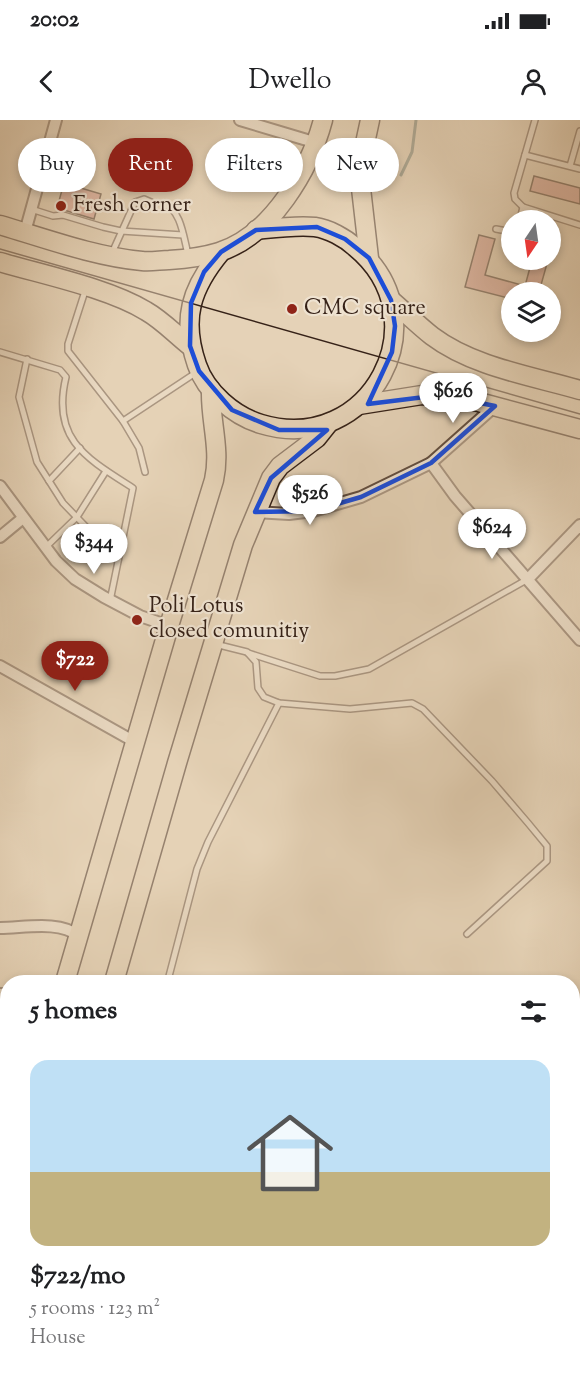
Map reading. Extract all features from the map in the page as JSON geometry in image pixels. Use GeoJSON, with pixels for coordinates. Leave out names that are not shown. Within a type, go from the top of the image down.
{"type":"FeatureCollection","features":[{"type":"Feature","properties":{"kind":"main road"},"geometry":{"type":"LineString","coordinates":[[318,138],[323,120]]}},
{"type":"Feature","properties":{"kind":"main road"},"geometry":{"type":"LineString","coordinates":[[369,258],[359,171],[370,120]]}},
{"type":"Feature","properties":{"kind":"main road"},"geometry":{"type":"LineString","coordinates":[[0,225],[112,256],[143,261],[189,259],[220,252],[256,230],[292,191],[315,146]]}},
{"type":"Feature","properties":{"kind":"main road"},"geometry":{"type":"LineString","coordinates":[[220,252],[204,272],[191,303],[190,346],[199,371],[211,390],[232,410],[254,422],[279,430],[304,430],[329,423],[359,405],[370,395],[390,360],[395,326],[391,300],[383,278],[369,258],[345,239],[317,227],[256,230]]}},
{"type":"Feature","properties":{"kind":"main road"},"geometry":{"type":"LineString","coordinates":[[0,262],[123,300],[147,311],[190,346]]}},
{"type":"Feature","properties":{"kind":"main road"},"geometry":{"type":"LineString","coordinates":[[391,300],[433,337],[465,354],[490,364],[580,390]]}},
{"type":"Feature","properties":{"kind":"main road"},"geometry":{"type":"LineString","coordinates":[[67,975],[218,466],[210,407],[211,390]]}},
{"type":"Feature","properties":{"kind":"main road"},"geometry":{"type":"LineString","coordinates":[[359,405],[422,395],[460,397],[580,429]]}},
{"type":"Feature","properties":{"kind":"main road"},"geometry":{"type":"LineString","coordinates":[[116,975],[177,763],[255,512],[271,478],[280,466],[317,438],[329,423]]}},
{"type":"Feature","properties":{"kind":"street"},"geometry":{"type":"LineString","coordinates":[[24,232],[56,120]]}},
{"type":"Feature","properties":{"kind":"street"},"geometry":{"type":"LineString","coordinates":[[240,120],[315,141]]}},
{"type":"Feature","properties":{"kind":"street"},"geometry":{"type":"LineString","coordinates":[[255,512],[279,514],[313,511],[361,497],[431,463],[495,406]]}},
{"type":"Feature","properties":{"kind":"street"},"geometry":{"type":"LineString","coordinates":[[431,463],[455,496],[580,640]]}},
{"type":"Feature","properties":{"kind":"street"},"geometry":{"type":"LineString","coordinates":[[1,491],[56,561],[75,579],[110,601],[140,616],[169,626]]}},
{"type":"Feature","properties":{"kind":"street"},"geometry":{"type":"LineString","coordinates":[[0,537],[23,518]]}},
{"type":"Feature","properties":{"kind":"street"},"geometry":{"type":"LineString","coordinates":[[528,579],[580,525]]}},
{"type":"Feature","properties":{"kind":"street"},"geometry":{"type":"LineString","coordinates":[[0,666],[135,742]]}},
{"type":"Feature","properties":{"kind":"street"},"geometry":{"type":"LineString","coordinates":[[0,928],[61,927],[79,936]]}},
{"type":"Feature","properties":{"kind":"lane"},"geometry":{"type":"LineString","coordinates":[[535,120],[514,193],[515,199],[523,207],[580,225]]}},
{"type":"Feature","properties":{"kind":"lane"},"geometry":{"type":"LineString","coordinates":[[570,166],[580,131]]}},
{"type":"Feature","properties":{"kind":"lane"},"geometry":{"type":"LineString","coordinates":[[525,155],[580,169]]}},
{"type":"Feature","properties":{"kind":"lane"},"geometry":{"type":"LineString","coordinates":[[112,256],[135,202],[144,199],[151,202]]}},
{"type":"Feature","properties":{"kind":"lane"},"geometry":{"type":"LineString","coordinates":[[164,205],[172,208],[183,235],[189,259]]}},
{"type":"Feature","properties":{"kind":"lane"},"geometry":{"type":"LineString","coordinates":[[31,209],[122,231],[183,235]]}},
{"type":"Feature","properties":{"kind":"lane"},"geometry":{"type":"LineString","coordinates":[[496,228],[501,229]]}},
{"type":"Feature","properties":{"kind":"lane"},"geometry":{"type":"LineString","coordinates":[[87,287],[68,344],[68,351],[123,421],[139,448],[145,472]]}},
{"type":"Feature","properties":{"kind":"lane"},"geometry":{"type":"LineString","coordinates":[[0,352],[60,370],[66,377],[62,393],[62,418],[68,432],[87,457],[133,488],[110,601]]}},
{"type":"Feature","properties":{"kind":"lane"},"geometry":{"type":"LineString","coordinates":[[27,359],[19,397],[37,462],[63,503],[118,560]]}},
{"type":"Feature","properties":{"kind":"lane"},"geometry":{"type":"LineString","coordinates":[[123,421],[199,371]]}},
{"type":"Feature","properties":{"kind":"lane"},"geometry":{"type":"LineString","coordinates":[[49,481],[80,448]]}},
{"type":"Feature","properties":{"kind":"lane"},"geometry":{"type":"LineString","coordinates":[[46,547],[77,517],[106,471]]}},
{"type":"Feature","properties":{"kind":"lane"},"geometry":{"type":"LineString","coordinates":[[214,643],[320,676],[335,676],[369,669],[528,579]]}},
{"type":"Feature","properties":{"kind":"lane"},"geometry":{"type":"LineString","coordinates":[[247,652],[256,662],[258,688],[264,697],[279,703],[350,709],[412,703],[423,709],[457,743],[547,846],[547,861],[467,934]]}},
{"type":"Feature","properties":{"kind":"lane"},"geometry":{"type":"LineString","coordinates":[[169,975],[197,869],[208,842],[279,703]]}},
{"type":"Feature","properties":{"kind":"highlighted area"},"geometry":{"type":"Polygon","coordinates":[[[317,227],[345,239],[369,258],[391,300],[395,326],[392,352],[368,404],[441,395],[495,406],[431,463],[361,497],[313,511],[255,512],[271,478],[327,430],[279,430],[232,410],[199,371],[190,346],[191,303],[204,272],[221,252],[256,230],[317,227]]]}},
{"type":"Feature","properties":{"kind":"building"},"geometry":{"type":"Polygon","coordinates":[[[534,176],[580,188],[580,204],[530,191],[534,176]]]}},
{"type":"Feature","properties":{"kind":"building"},"geometry":{"type":"Polygon","coordinates":[[[61,192],[101,194],[94,219],[57,208],[61,192]]]}},
{"type":"Feature","properties":{"kind":"building"},"geometry":{"type":"Polygon","coordinates":[[[479,235],[495,239],[485,275],[510,282],[501,282],[501,296],[465,287],[479,235]]]}},
{"type":"Feature","properties":{"kind":"building"},"geometry":{"type":"Polygon","coordinates":[[[529,270],[545,270],[542,282],[526,282],[529,270]]]}},
{"type":"Feature","properties":{"kind":"waterway"},"geometry":{"type":"LineString","coordinates":[[401,175],[412,152],[416,120]]}},
{"type":"Feature","properties":{"kind":"tram line"},"geometry":{"type":"LineString","coordinates":[[0,249],[580,414]]}},
{"type":"Feature","properties":{"kind":"place","name":"Fresh corner"},"geometry":{"type":"Point","coordinates":[61,206]}},
{"type":"Feature","properties":{"kind":"place","name":"CMC square"},"geometry":{"type":"Point","coordinates":[292,309]}},
{"type":"Feature","properties":{"kind":"place","name":"Poli Lotus closed comunitiy"},"geometry":{"type":"Point","coordinates":[137,620]}}]}
